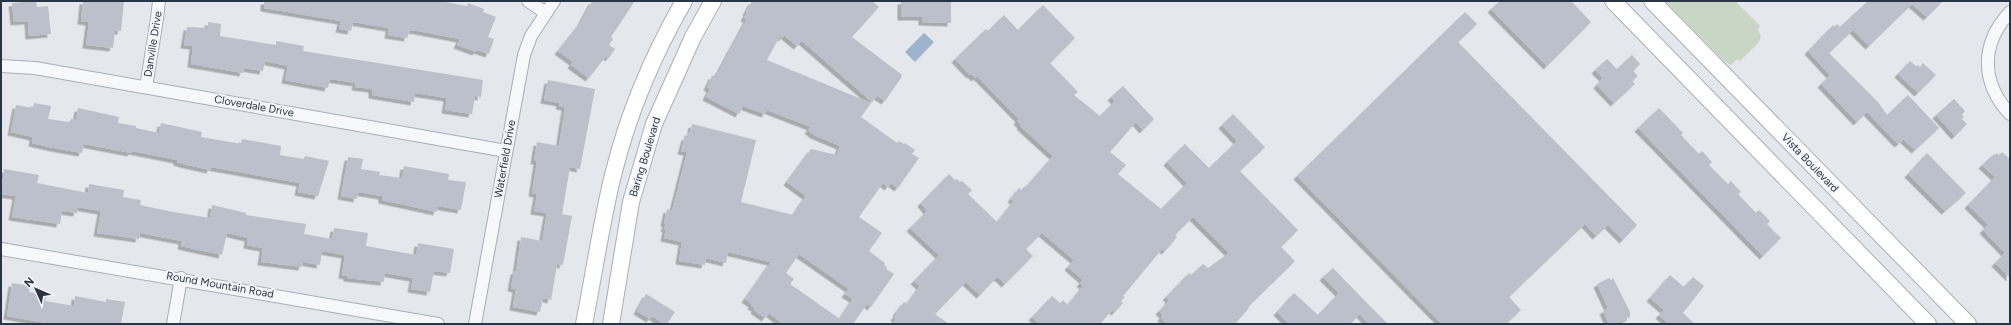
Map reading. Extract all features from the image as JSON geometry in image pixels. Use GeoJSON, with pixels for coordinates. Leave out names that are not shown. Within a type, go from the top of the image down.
{"type":"FeatureCollection","features":[{"type":"Feature","properties":{"kind":"main road"},"geometry":{"type":"LineString","coordinates":[[584,324],[613,175],[623,141],[654,59],[684,1]]}},
{"type":"Feature","properties":{"kind":"main road","name":"Baring Boulevard"},"geometry":{"type":"LineString","coordinates":[[610,324],[631,202],[654,124],[693,36],[713,1]]}},
{"type":"Feature","properties":{"kind":"main road"},"geometry":{"type":"LineString","coordinates":[[1613,1],[1928,324]]}},
{"type":"Feature","properties":{"kind":"main road","name":"Vista Boulevard"},"geometry":{"type":"LineString","coordinates":[[1652,1],[1968,324]]}},
{"type":"Feature","properties":{"kind":"street","name":"Danville Drive"},"geometry":{"type":"LineString","coordinates":[[146,87],[158,19],[159,1]]}},
{"type":"Feature","properties":{"kind":"street"},"geometry":{"type":"LineString","coordinates":[[528,1],[546,13]]}},
{"type":"Feature","properties":{"kind":"street","name":"Waterfield Drive"},"geometry":{"type":"LineString","coordinates":[[475,324],[524,54],[531,36],[554,1]]}},
{"type":"Feature","properties":{"kind":"street"},"geometry":{"type":"LineString","coordinates":[[2010,12],[2002,21],[1994,35],[1988,53],[1990,82],[2000,103],[2010,114]]}},
{"type":"Feature","properties":{"kind":"street","name":"Cloverdale Drive"},"geometry":{"type":"LineString","coordinates":[[1,66],[35,68],[506,151]]}},
{"type":"Feature","properties":{"kind":"street","name":"Round Mountain Road"},"geometry":{"type":"LineString","coordinates":[[1,249],[181,278],[438,324]]}},
{"type":"Feature","properties":{"kind":"street"},"geometry":{"type":"LineString","coordinates":[[173,324],[181,278]]}},
{"type":"Feature","properties":{"kind":"green space"},"geometry":{"type":"Polygon","coordinates":[[[1665,1],[1735,1],[1760,26],[1758,29],[1761,37],[1758,43],[1740,61],[1737,59],[1731,65],[1724,61],[1665,1]]]}},
{"type":"Feature","properties":{"kind":"water"},"geometry":{"type":"Polygon","coordinates":[[[924,33],[934,42],[915,62],[905,52],[924,33]]]}},
{"type":"Feature","properties":{"kind":"building"},"geometry":{"type":"Polygon","coordinates":[[[36,1],[37,7],[48,6],[51,34],[29,36],[28,21],[14,22],[12,3],[36,1]]]}},
{"type":"Feature","properties":{"kind":"building"},"geometry":{"type":"Polygon","coordinates":[[[83,1],[124,1],[121,31],[115,31],[113,48],[86,45],[89,22],[81,21],[83,1]]]}},
{"type":"Feature","properties":{"kind":"building"},"geometry":{"type":"Polygon","coordinates":[[[264,1],[440,1],[467,6],[468,3],[484,9],[483,12],[496,17],[488,37],[494,39],[489,54],[477,50],[476,52],[457,45],[460,39],[418,31],[410,30],[407,38],[388,35],[389,28],[353,22],[351,31],[339,29],[341,21],[264,8],[264,1]]]}},
{"type":"Feature","properties":{"kind":"building"},"geometry":{"type":"Polygon","coordinates":[[[592,1],[635,1],[611,37],[613,39],[609,45],[615,49],[609,58],[606,56],[589,78],[571,65],[573,62],[558,51],[581,22],[592,1]]]}},
{"type":"Feature","properties":{"kind":"building"},"geometry":{"type":"Polygon","coordinates":[[[752,1],[872,1],[879,7],[852,37],[902,75],[885,101],[877,96],[872,102],[802,41],[797,46],[784,35],[782,38],[780,36],[767,60],[871,103],[861,117],[897,143],[899,141],[904,144],[905,143],[915,150],[912,154],[919,158],[898,188],[891,183],[888,187],[883,183],[859,217],[882,233],[869,251],[885,263],[884,265],[887,267],[886,269],[894,274],[871,307],[867,304],[853,324],[783,324],[769,313],[765,318],[754,310],[755,308],[751,306],[752,304],[745,299],[771,262],[728,252],[726,263],[706,258],[705,265],[679,261],[682,242],[664,238],[666,229],[664,228],[666,224],[664,223],[667,209],[672,211],[687,152],[681,151],[685,137],[687,137],[688,132],[690,133],[692,124],[756,140],[741,202],[793,215],[806,196],[787,182],[811,149],[837,155],[840,146],[814,135],[808,130],[811,127],[767,110],[765,114],[743,106],[739,114],[706,97],[710,89],[707,87],[712,76],[714,76],[716,72],[718,73],[747,19],[744,18],[747,13],[746,12],[752,1]],[[799,254],[786,273],[794,279],[790,284],[840,319],[853,299],[845,294],[849,289],[799,254]]]}},
{"type":"Feature","properties":{"kind":"building"},"geometry":{"type":"Polygon","coordinates":[[[901,1],[951,1],[951,23],[922,22],[922,17],[901,17],[901,1]]]}},
{"type":"Feature","properties":{"kind":"building"},"geometry":{"type":"Polygon","coordinates":[[[1500,1],[1571,1],[1591,22],[1547,66],[1491,9],[1500,1]]]}},
{"type":"Feature","properties":{"kind":"building"},"geometry":{"type":"Polygon","coordinates":[[[1868,1],[1943,1],[1927,17],[1912,4],[1869,46],[1853,30],[1829,53],[1878,102],[1887,115],[1908,95],[1939,128],[1915,150],[1900,136],[1903,140],[1898,144],[1867,112],[1857,122],[1821,84],[1830,75],[1808,51],[1833,25],[1834,27],[1837,24],[1840,27],[1868,1]]]}},
{"type":"Feature","properties":{"kind":"building"},"geometry":{"type":"Polygon","coordinates":[[[1043,5],[1075,38],[1050,63],[1078,92],[1074,95],[1100,116],[1115,101],[1111,97],[1123,86],[1154,119],[1143,130],[1136,122],[1110,152],[1126,165],[1118,174],[1161,209],[1187,183],[1167,162],[1185,144],[1209,168],[1237,141],[1222,125],[1233,114],[1265,147],[1240,171],[1298,230],[1281,247],[1295,261],[1248,307],[1249,308],[1235,324],[1168,324],[1161,318],[1163,315],[1159,311],[1169,299],[1166,297],[1189,273],[1191,275],[1203,264],[1208,268],[1229,253],[1193,217],[1175,235],[1177,237],[1169,247],[1165,251],[1162,249],[1123,296],[1125,297],[1121,301],[1123,303],[1115,312],[1112,310],[1100,324],[1040,324],[1032,317],[1052,296],[1060,303],[1063,300],[1068,305],[1083,286],[1080,283],[1083,280],[1068,267],[1074,260],[1042,233],[1026,249],[1033,256],[1005,284],[999,278],[996,278],[980,295],[966,282],[935,314],[949,324],[893,324],[896,319],[894,317],[897,314],[896,313],[904,302],[907,304],[920,286],[914,281],[939,255],[910,228],[927,211],[921,203],[949,174],[955,180],[957,179],[960,182],[962,181],[972,190],[968,194],[997,222],[1014,201],[1011,199],[1019,188],[1021,190],[1025,186],[1026,187],[1053,156],[1020,126],[1021,125],[1017,121],[1019,119],[977,76],[975,78],[971,74],[970,75],[955,59],[986,29],[988,31],[1004,15],[1018,30],[1043,5]]]}},
{"type":"Feature","properties":{"kind":"building"},"geometry":{"type":"Polygon","coordinates":[[[1465,12],[1477,24],[1458,42],[1637,225],[1623,240],[1608,225],[1596,236],[1585,224],[1509,297],[1521,310],[1506,324],[1442,324],[1297,176],[1465,12]]]}},
{"type":"Feature","properties":{"kind":"building"},"geometry":{"type":"Polygon","coordinates":[[[208,22],[221,24],[220,36],[276,45],[276,41],[304,46],[303,51],[483,80],[481,97],[475,96],[472,114],[445,110],[447,98],[415,93],[414,102],[372,95],[372,89],[355,87],[356,83],[330,79],[328,88],[285,80],[288,66],[265,61],[263,71],[244,68],[243,73],[191,64],[193,46],[184,45],[187,27],[208,28],[208,22]]]}},
{"type":"Feature","properties":{"kind":"building"},"geometry":{"type":"Polygon","coordinates":[[[1632,55],[1640,64],[1633,71],[1638,76],[1632,81],[1635,84],[1614,103],[1597,85],[1603,78],[1595,70],[1607,59],[1617,69],[1632,55]]]}},
{"type":"Feature","properties":{"kind":"building"},"geometry":{"type":"Polygon","coordinates":[[[1910,61],[1916,66],[1917,65],[1920,67],[1923,63],[1936,75],[1918,93],[1898,74],[1910,61]]]}},
{"type":"Feature","properties":{"kind":"building"},"geometry":{"type":"Polygon","coordinates":[[[548,80],[595,89],[580,169],[570,167],[562,214],[572,216],[563,265],[557,264],[551,300],[543,298],[540,312],[513,307],[516,289],[511,288],[514,271],[516,271],[521,237],[542,241],[547,213],[534,211],[537,194],[532,193],[537,161],[534,161],[537,142],[559,146],[565,107],[559,106],[560,103],[544,100],[548,80]]]}},
{"type":"Feature","properties":{"kind":"building"},"geometry":{"type":"Polygon","coordinates":[[[1954,99],[1965,111],[1962,115],[1964,117],[1962,119],[1967,124],[1955,136],[1936,115],[1954,99]]]}},
{"type":"Feature","properties":{"kind":"building"},"geometry":{"type":"Polygon","coordinates":[[[34,103],[51,106],[48,119],[69,122],[71,119],[76,120],[78,108],[119,117],[118,123],[136,126],[136,128],[159,133],[161,123],[202,132],[201,137],[241,144],[242,139],[281,146],[280,155],[304,159],[305,156],[329,161],[318,196],[298,192],[300,183],[211,167],[210,170],[183,164],[177,162],[177,160],[132,151],[131,153],[84,144],[82,153],[54,148],[32,143],[33,137],[11,132],[16,105],[33,108],[34,103]]]}},
{"type":"Feature","properties":{"kind":"building"},"geometry":{"type":"Polygon","coordinates":[[[1659,108],[1683,133],[1681,135],[1699,154],[1702,151],[1712,162],[1709,165],[1728,184],[1731,181],[1741,192],[1738,194],[1756,213],[1759,210],[1770,221],[1767,224],[1781,238],[1763,256],[1638,128],[1659,108]]]}},
{"type":"Feature","properties":{"kind":"building"},"geometry":{"type":"Polygon","coordinates":[[[2002,152],[2010,159],[2010,278],[1995,263],[2005,253],[1983,230],[1988,225],[1968,205],[1995,177],[1982,165],[1994,154],[1995,155],[1997,153],[1999,155],[2002,152]]]}},
{"type":"Feature","properties":{"kind":"building"},"geometry":{"type":"Polygon","coordinates":[[[1927,153],[1966,193],[1945,211],[1908,174],[1927,153]]]}},
{"type":"Feature","properties":{"kind":"building"},"geometry":{"type":"Polygon","coordinates":[[[348,157],[363,159],[361,169],[380,172],[379,175],[402,178],[404,166],[449,174],[448,180],[466,182],[461,210],[438,206],[437,212],[382,200],[382,196],[358,192],[357,199],[341,196],[348,157]]]}},
{"type":"Feature","properties":{"kind":"building"},"geometry":{"type":"Polygon","coordinates":[[[4,169],[39,175],[37,183],[88,193],[89,184],[124,190],[123,197],[141,200],[140,205],[168,211],[210,218],[212,205],[246,213],[246,215],[306,224],[304,234],[332,239],[334,228],[368,233],[366,246],[416,255],[418,243],[454,249],[450,273],[434,271],[430,292],[411,289],[413,278],[385,273],[384,282],[347,278],[347,276],[342,275],[345,255],[322,251],[320,265],[303,262],[302,267],[261,262],[263,248],[247,245],[248,238],[227,233],[222,255],[181,246],[182,241],[140,233],[139,239],[97,233],[101,211],[78,207],[77,213],[62,211],[60,224],[12,217],[16,196],[1,194],[4,169]]]}},
{"type":"Feature","properties":{"kind":"building"},"geometry":{"type":"Polygon","coordinates":[[[1333,268],[1388,324],[1369,324],[1360,314],[1350,324],[1289,324],[1277,312],[1294,293],[1318,315],[1339,293],[1323,277],[1333,268]]]}},
{"type":"Feature","properties":{"kind":"building"},"geometry":{"type":"Polygon","coordinates":[[[1670,275],[1684,287],[1693,277],[1704,286],[1683,313],[1695,324],[1669,324],[1659,315],[1664,310],[1650,298],[1670,275]]]}},
{"type":"Feature","properties":{"kind":"building"},"geometry":{"type":"Polygon","coordinates":[[[1609,278],[1611,280],[1613,278],[1630,312],[1630,317],[1615,324],[1609,324],[1603,311],[1608,308],[1597,284],[1609,278]]]}},
{"type":"Feature","properties":{"kind":"building"},"geometry":{"type":"Polygon","coordinates":[[[12,283],[30,286],[29,292],[46,295],[45,301],[74,306],[75,296],[106,302],[106,299],[125,302],[121,324],[52,324],[7,316],[12,283]]]}},
{"type":"Feature","properties":{"kind":"building"},"geometry":{"type":"Polygon","coordinates":[[[646,294],[675,312],[667,324],[664,324],[652,316],[650,319],[637,311],[646,294]]]}}]}
